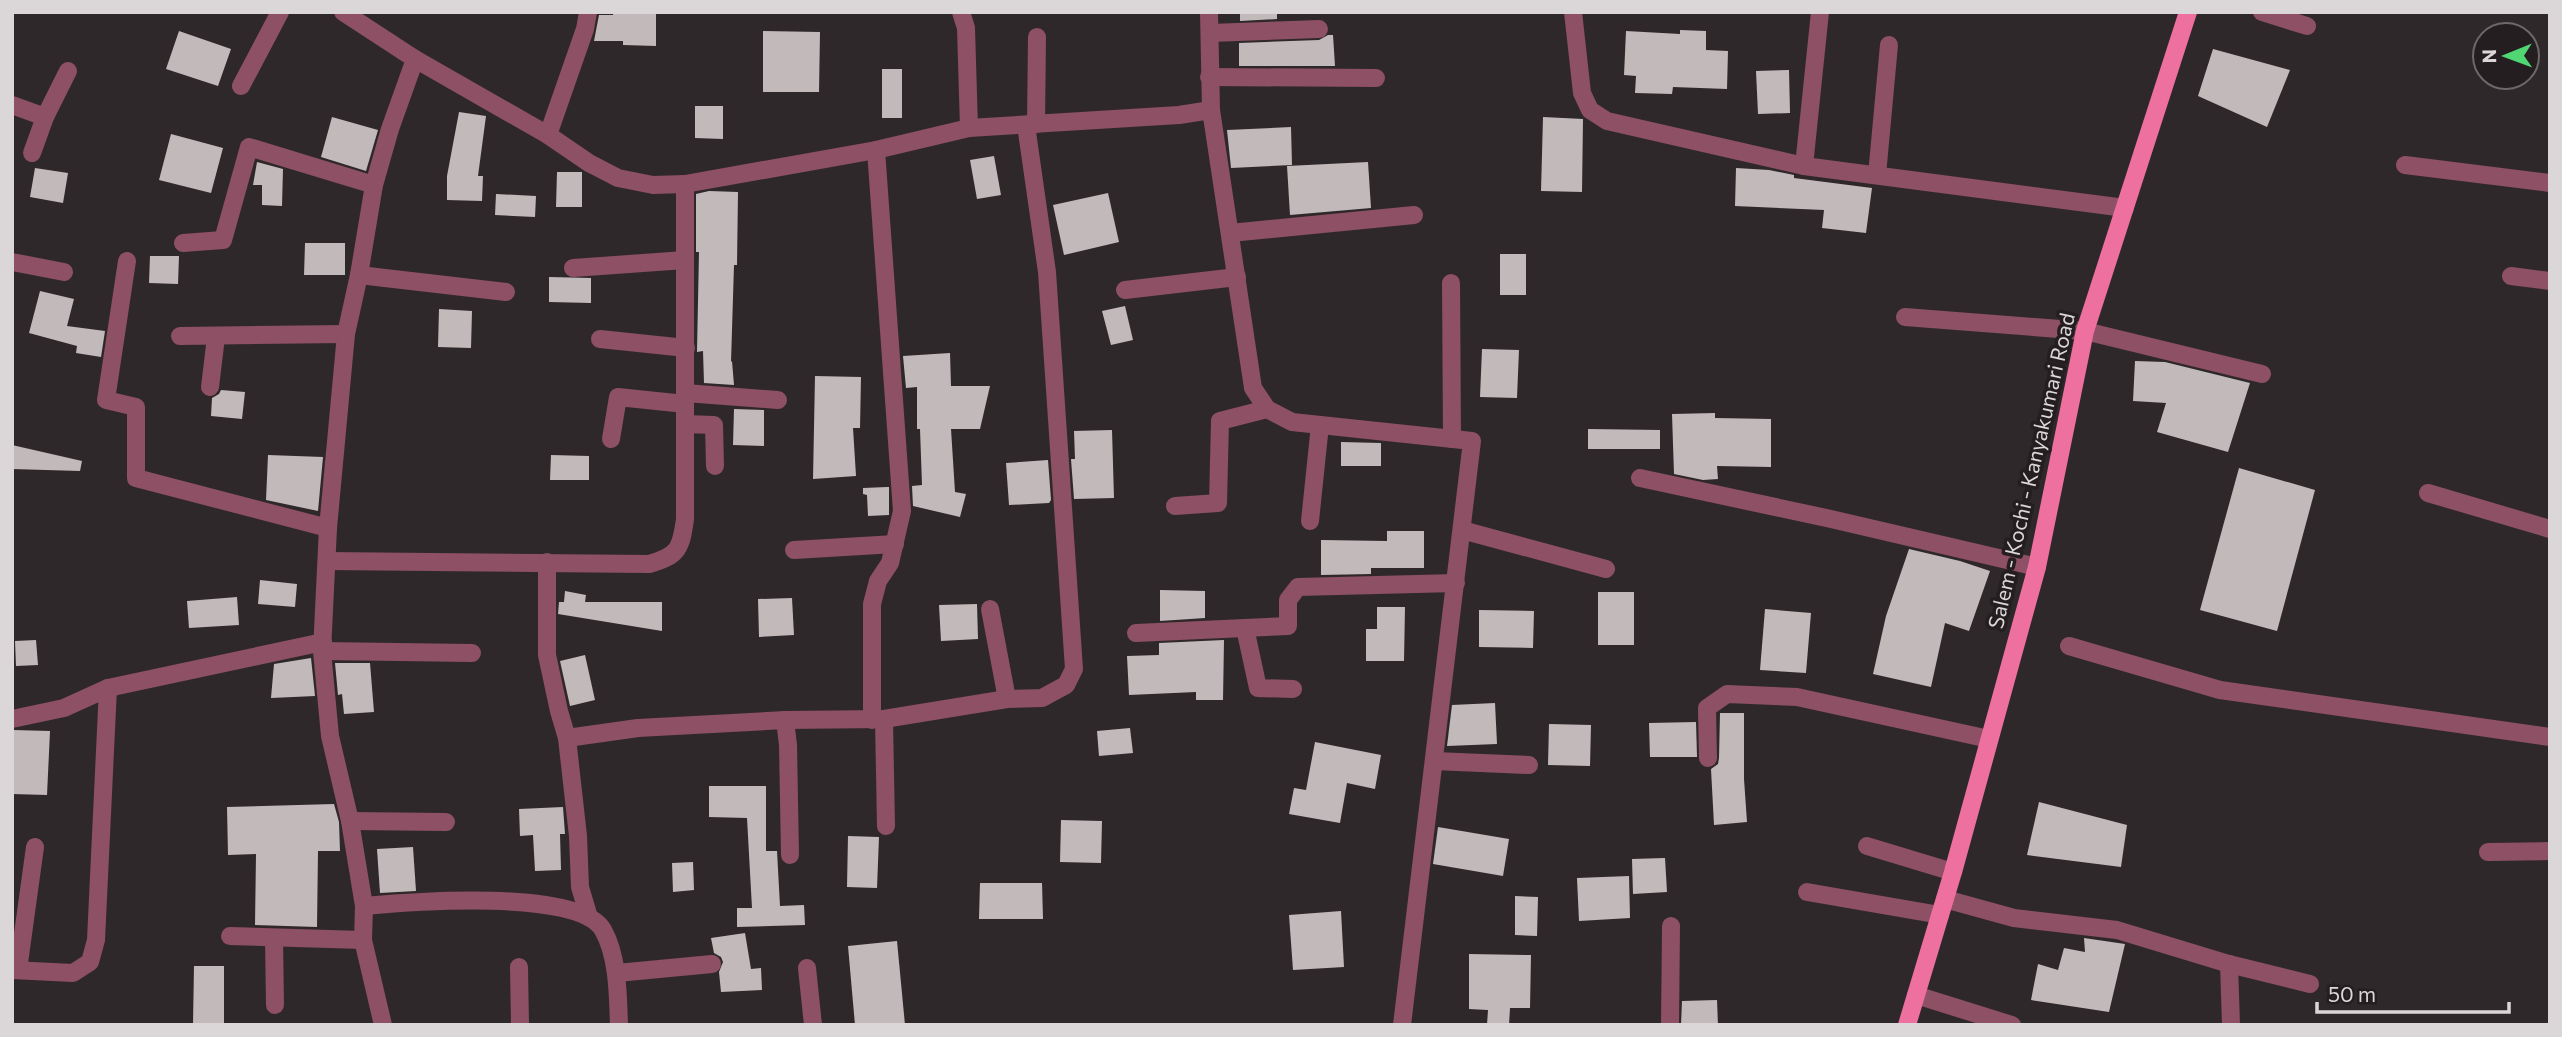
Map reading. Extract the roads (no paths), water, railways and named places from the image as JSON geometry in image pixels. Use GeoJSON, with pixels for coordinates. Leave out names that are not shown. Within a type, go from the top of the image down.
{"type":"FeatureCollection","features":[{"type":"Feature","properties":{"kind":"main road","name":"Salem - Kochi - Kanyakumari Road"},"geometry":{"type":"LineString","coordinates":[[1907,1025],[1953,872],[2037,566],[2085,331],[2188,12]]}},
{"type":"Feature","properties":{"kind":"street"},"geometry":{"type":"LineString","coordinates":[[241,86],[280,12]]}},
{"type":"Feature","properties":{"kind":"street"},"geometry":{"type":"LineString","coordinates":[[343,12],[415,59],[548,135],[589,163],[618,178],[653,185],[685,184],[876,150],[969,128],[1179,115],[1211,110]]}},
{"type":"Feature","properties":{"kind":"street"},"geometry":{"type":"LineString","coordinates":[[548,135],[585,29],[588,12]]}},
{"type":"Feature","properties":{"kind":"street"},"geometry":{"type":"LineString","coordinates":[[961,12],[966,28],[969,128]]}},
{"type":"Feature","properties":{"kind":"street"},"geometry":{"type":"LineString","coordinates":[[1209,12],[1211,110],[1253,388],[1267,409],[1292,422],[1472,441],[1402,1025]]}},
{"type":"Feature","properties":{"kind":"street"},"geometry":{"type":"LineString","coordinates":[[1573,12],[1581,93],[1590,110],[1608,121],[1804,166],[2125,208]]}},
{"type":"Feature","properties":{"kind":"street"},"geometry":{"type":"LineString","coordinates":[[1804,166],[1820,12]]}},
{"type":"Feature","properties":{"kind":"street"},"geometry":{"type":"LineString","coordinates":[[2262,12],[2307,26]]}},
{"type":"Feature","properties":{"kind":"street"},"geometry":{"type":"LineString","coordinates":[[1210,33],[1319,29]]}},
{"type":"Feature","properties":{"kind":"street"},"geometry":{"type":"LineString","coordinates":[[567,738],[638,728],[785,720],[878,720],[1007,699],[1042,698],[1066,685],[1074,669],[1047,272],[1031,125],[1037,37]]}},
{"type":"Feature","properties":{"kind":"street"},"geometry":{"type":"LineString","coordinates":[[1877,175],[1889,45]]}},
{"type":"Feature","properties":{"kind":"street"},"geometry":{"type":"LineString","coordinates":[[383,1025],[363,940],[364,906],[351,821],[330,736],[323,647],[328,528],[346,334],[374,184],[415,59]]}},
{"type":"Feature","properties":{"kind":"street"},"geometry":{"type":"LineString","coordinates":[[32,153],[45,117],[68,71]]}},
{"type":"Feature","properties":{"kind":"street"},"geometry":{"type":"LineString","coordinates":[[1209,77],[1376,78]]}},
{"type":"Feature","properties":{"kind":"street"},"geometry":{"type":"LineString","coordinates":[[12,105],[45,117]]}},
{"type":"Feature","properties":{"kind":"street"},"geometry":{"type":"LineString","coordinates":[[183,243],[223,240],[249,147],[374,184]]}},
{"type":"Feature","properties":{"kind":"street"},"geometry":{"type":"LineString","coordinates":[[876,150],[902,511],[890,563],[878,581],[872,604],[886,825]]}},
{"type":"Feature","properties":{"kind":"street"},"geometry":{"type":"LineString","coordinates":[[2405,165],[2550,183]]}},
{"type":"Feature","properties":{"kind":"street"},"geometry":{"type":"LineString","coordinates":[[327,561],[649,564],[667,559],[682,543],[685,519],[685,184]]}},
{"type":"Feature","properties":{"kind":"street"},"geometry":{"type":"LineString","coordinates":[[1230,233],[1414,215]]}},
{"type":"Feature","properties":{"kind":"street"},"geometry":{"type":"LineString","coordinates":[[573,268],[685,260]]}},
{"type":"Feature","properties":{"kind":"street"},"geometry":{"type":"LineString","coordinates":[[127,261],[106,400],[136,407],[136,478],[328,528]]}},
{"type":"Feature","properties":{"kind":"street"},"geometry":{"type":"LineString","coordinates":[[12,262],[64,272]]}},
{"type":"Feature","properties":{"kind":"street"},"geometry":{"type":"LineString","coordinates":[[359,275],[506,292]]}},
{"type":"Feature","properties":{"kind":"street"},"geometry":{"type":"LineString","coordinates":[[2511,276],[2550,281]]}},
{"type":"Feature","properties":{"kind":"street"},"geometry":{"type":"LineString","coordinates":[[1125,290],[1237,277]]}},
{"type":"Feature","properties":{"kind":"street"},"geometry":{"type":"LineString","coordinates":[[1451,283],[1452,439]]}},
{"type":"Feature","properties":{"kind":"street"},"geometry":{"type":"LineString","coordinates":[[1905,317],[2085,331],[2262,374]]}},
{"type":"Feature","properties":{"kind":"street"},"geometry":{"type":"LineString","coordinates":[[180,336],[346,334]]}},
{"type":"Feature","properties":{"kind":"street"},"geometry":{"type":"LineString","coordinates":[[210,387],[216,337]]}},
{"type":"Feature","properties":{"kind":"street"},"geometry":{"type":"LineString","coordinates":[[600,339],[685,348]]}},
{"type":"Feature","properties":{"kind":"street"},"geometry":{"type":"LineString","coordinates":[[611,439],[618,397],[778,400]]}},
{"type":"Feature","properties":{"kind":"street"},"geometry":{"type":"LineString","coordinates":[[1175,506],[1218,503],[1220,421],[1267,409]]}},
{"type":"Feature","properties":{"kind":"street"},"geometry":{"type":"LineString","coordinates":[[685,424],[714,425],[715,466]]}},
{"type":"Feature","properties":{"kind":"street"},"geometry":{"type":"LineString","coordinates":[[1310,521],[1320,425]]}},
{"type":"Feature","properties":{"kind":"street"},"geometry":{"type":"LineString","coordinates":[[1640,478],[2037,566]]}},
{"type":"Feature","properties":{"kind":"street"},"geometry":{"type":"LineString","coordinates":[[2428,493],[2550,529]]}},
{"type":"Feature","properties":{"kind":"street"},"geometry":{"type":"LineString","coordinates":[[1462,530],[1606,569]]}},
{"type":"Feature","properties":{"kind":"street"},"geometry":{"type":"LineString","coordinates":[[794,550],[895,544]]}},
{"type":"Feature","properties":{"kind":"street"},"geometry":{"type":"LineString","coordinates":[[547,562],[547,655],[567,738],[578,836],[580,887],[588,914],[603,929],[617,973],[619,1025]]}},
{"type":"Feature","properties":{"kind":"street"},"geometry":{"type":"LineString","coordinates":[[1136,633],[1288,626],[1288,600],[1298,587],[1455,583]]}},
{"type":"Feature","properties":{"kind":"street"},"geometry":{"type":"LineString","coordinates":[[990,609],[1007,699]]}},
{"type":"Feature","properties":{"kind":"street"},"geometry":{"type":"LineString","coordinates":[[1245,628],[1258,688],[1293,689]]}},
{"type":"Feature","properties":{"kind":"street"},"geometry":{"type":"LineString","coordinates":[[2069,646],[2220,690],[2550,737]]}},
{"type":"Feature","properties":{"kind":"street"},"geometry":{"type":"LineString","coordinates":[[12,719],[64,708],[108,688],[323,647],[472,653]]}},
{"type":"Feature","properties":{"kind":"street"},"geometry":{"type":"LineString","coordinates":[[35,847],[15,970],[74,973],[90,962],[96,940],[108,688]]}},
{"type":"Feature","properties":{"kind":"street"},"geometry":{"type":"LineString","coordinates":[[1708,758],[1707,708],[1727,694],[1797,697],[1989,739]]}},
{"type":"Feature","properties":{"kind":"street"},"geometry":{"type":"LineString","coordinates":[[785,720],[790,855]]}},
{"type":"Feature","properties":{"kind":"street"},"geometry":{"type":"LineString","coordinates":[[1434,761],[1529,765]]}},
{"type":"Feature","properties":{"kind":"street"},"geometry":{"type":"LineString","coordinates":[[351,821],[446,822]]}},
{"type":"Feature","properties":{"kind":"street"},"geometry":{"type":"LineString","coordinates":[[1867,846],[1953,872]]}},
{"type":"Feature","properties":{"kind":"street"},"geometry":{"type":"LineString","coordinates":[[2488,852],[2550,852]]}},
{"type":"Feature","properties":{"kind":"street"},"geometry":{"type":"LineString","coordinates":[[1807,892],[2117,930],[2230,964],[2309,984]]}},
{"type":"Feature","properties":{"kind":"street"},"geometry":{"type":"LineString","coordinates":[[364,906],[440,900],[477,901],[551,905],[588,914]]}},
{"type":"Feature","properties":{"kind":"street"},"geometry":{"type":"LineString","coordinates":[[1670,1025],[1671,926]]}},
{"type":"Feature","properties":{"kind":"street"},"geometry":{"type":"LineString","coordinates":[[230,936],[363,940]]}},
{"type":"Feature","properties":{"kind":"street"},"geometry":{"type":"LineString","coordinates":[[274,938],[275,1005]]}},
{"type":"Feature","properties":{"kind":"street"},"geometry":{"type":"LineString","coordinates":[[617,973],[712,964]]}},
{"type":"Feature","properties":{"kind":"street"},"geometry":{"type":"LineString","coordinates":[[2230,964],[2231,1025]]}},
{"type":"Feature","properties":{"kind":"street"},"geometry":{"type":"LineString","coordinates":[[519,967],[520,1025]]}},
{"type":"Feature","properties":{"kind":"street"},"geometry":{"type":"LineString","coordinates":[[807,968],[813,1025]]}},
{"type":"Feature","properties":{"kind":"street"},"geometry":{"type":"LineString","coordinates":[[1916,995],[2012,1025]]}}]}
